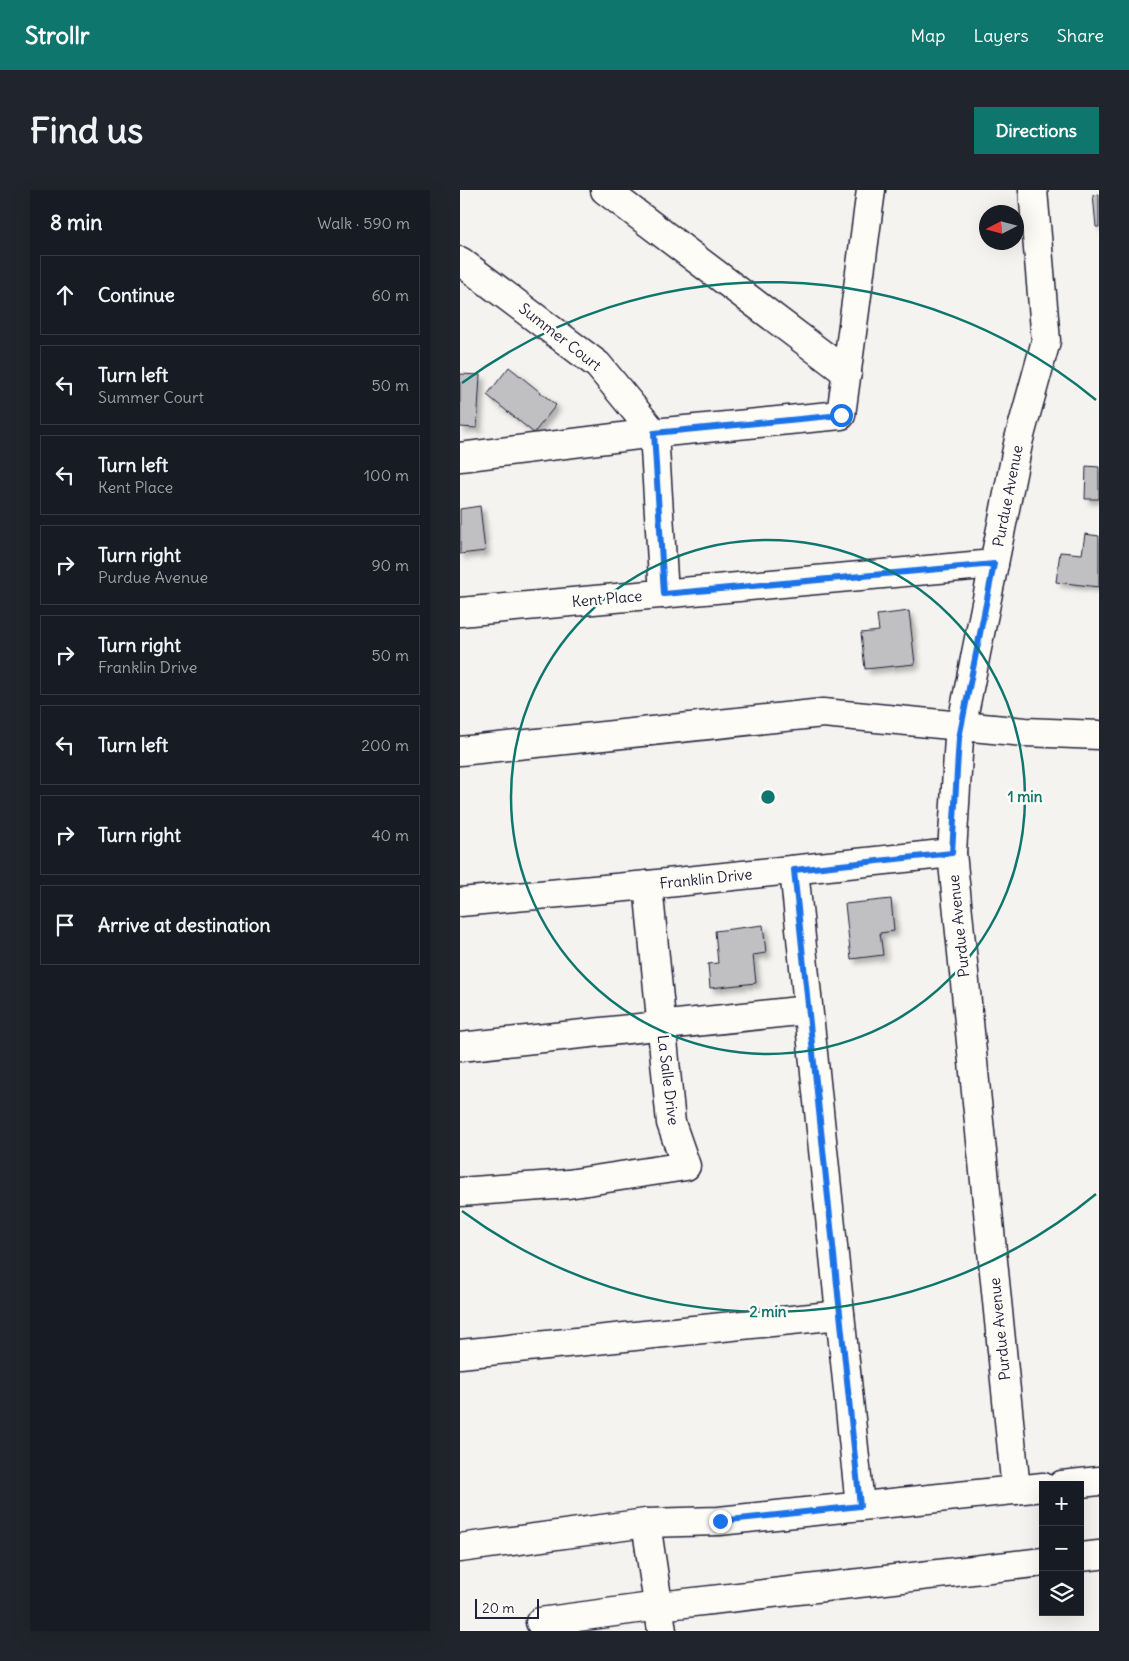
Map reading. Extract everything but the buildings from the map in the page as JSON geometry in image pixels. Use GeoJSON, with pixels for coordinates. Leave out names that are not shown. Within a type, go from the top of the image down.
{"type":"FeatureCollection","features":[{"type":"Feature","properties":{"kind":"street"},"geometry":{"type":"LineString","coordinates":[[606,190],[847,373]]}},
{"type":"Feature","properties":{"kind":"street"},"geometry":{"type":"LineString","coordinates":[[460,456],[654,433],[841,415],[871,190]]}},
{"type":"Feature","properties":{"kind":"street","name":"Purdue Avenue"},"geometry":{"type":"LineString","coordinates":[[1016,1490],[952,853],[961,726],[1019,439],[1046,341],[1033,190]]}},
{"type":"Feature","properties":{"kind":"street","name":"Summer Court"},"geometry":{"type":"LineString","coordinates":[[462,267],[598,365],[654,433]]}},
{"type":"Feature","properties":{"kind":"street"},"geometry":{"type":"LineString","coordinates":[[654,433],[664,594]]}},
{"type":"Feature","properties":{"kind":"street","name":"Kent Place"},"geometry":{"type":"LineString","coordinates":[[460,612],[994,564]]}},
{"type":"Feature","properties":{"kind":"street"},"geometry":{"type":"LineString","coordinates":[[460,751],[822,713],[1025,732],[1099,735]]}},
{"type":"Feature","properties":{"kind":"street","name":"Franklin Drive"},"geometry":{"type":"LineString","coordinates":[[460,902],[648,885],[952,853]]}},
{"type":"Feature","properties":{"kind":"street"},"geometry":{"type":"LineString","coordinates":[[794,870],[860,1506]]}},
{"type":"Feature","properties":{"kind":"street","name":"La Salle Drive"},"geometry":{"type":"LineString","coordinates":[[460,1192],[568,1184],[686,1166],[671,1123],[648,885]]}},
{"type":"Feature","properties":{"kind":"street"},"geometry":{"type":"LineString","coordinates":[[460,1047],[808,1010]]}},
{"type":"Feature","properties":{"kind":"street"},"geometry":{"type":"LineString","coordinates":[[460,1354],[840,1315]]}},
{"type":"Feature","properties":{"kind":"street"},"geometry":{"type":"LineString","coordinates":[[1084,1483],[1099,1481]]}},
{"type":"Feature","properties":{"kind":"street"},"geometry":{"type":"LineString","coordinates":[[460,1548],[646,1523],[720,1521],[1039,1487]]}},
{"type":"Feature","properties":{"kind":"street"},"geometry":{"type":"LineString","coordinates":[[646,1523],[660,1618]]}},
{"type":"Feature","properties":{"kind":"street"},"geometry":{"type":"LineString","coordinates":[[1084,1557],[1099,1555]]}},
{"type":"Feature","properties":{"kind":"street"},"geometry":{"type":"LineString","coordinates":[[540,1622],[660,1618],[1039,1563]]}},
{"type":"Feature","properties":{"kind":"route"},"geometry":{"type":"LineString","coordinates":[[720,1521],[860,1506],[794,870],[952,853],[959,738],[994,564],[664,594],[654,433],[841,415]]}}]}
